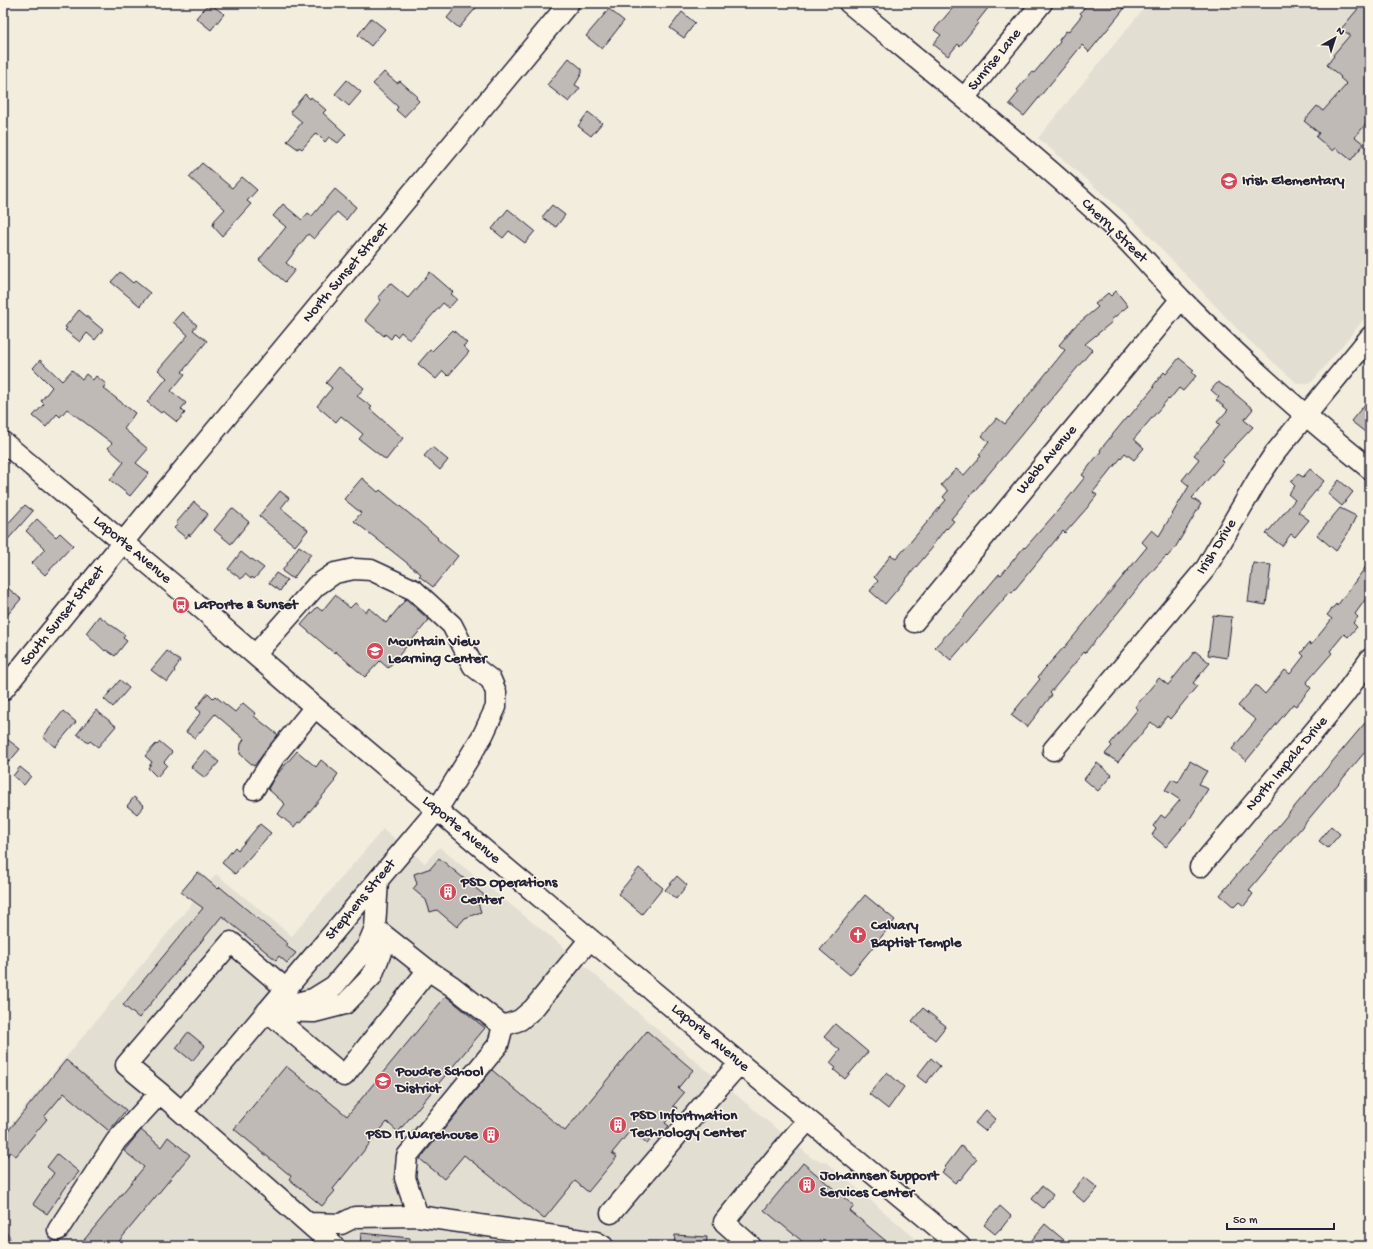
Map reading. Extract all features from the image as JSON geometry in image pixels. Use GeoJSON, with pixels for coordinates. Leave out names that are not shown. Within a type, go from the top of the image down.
{"type":"FeatureCollection","features":[{"type":"Feature","properties":{"kind":"street","name":"North Sunset Street"},"geometry":{"type":"LineString","coordinates":[[123,542],[569,3]]}},
{"type":"Feature","properties":{"kind":"street","name":"Cherry Street"},"geometry":{"type":"LineString","coordinates":[[849,3],[964,98],[1113,227],[1181,299],[1235,352],[1370,469]]}},
{"type":"Feature","properties":{"kind":"street","name":"Sunrise Lane"},"geometry":{"type":"LineString","coordinates":[[964,98],[1042,3]]}},
{"type":"Feature","properties":{"kind":"street","name":"Webb Avenue"},"geometry":{"type":"LineString","coordinates":[[914,622],[1181,299]]}},
{"type":"Feature","properties":{"kind":"street","name":"Irish Drive"},"geometry":{"type":"LineString","coordinates":[[1053,750],[1206,568],[1261,474],[1275,453],[1370,337]]}},
{"type":"Feature","properties":{"kind":"street","name":"Laporte Avenue"},"geometry":{"type":"LineString","coordinates":[[3,442],[123,542],[315,707],[590,939],[960,1246]]}},
{"type":"Feature","properties":{"kind":"street","name":"South Sunset Street"},"geometry":{"type":"LineString","coordinates":[[3,690],[123,542]]}},
{"type":"Feature","properties":{"kind":"street","name":"Stephens Street"},"geometry":{"type":"LineString","coordinates":[[182,1112],[437,810],[483,735],[496,707],[496,692],[491,680],[472,666],[452,624],[427,600],[414,590],[371,570],[354,569],[335,573],[316,586],[255,655]]}},
{"type":"Feature","properties":{"kind":"street","name":"North Impala Drive"},"geometry":{"type":"LineString","coordinates":[[1200,867],[1316,730],[1370,659]]}},
{"type":"Feature","properties":{"kind":"street"},"geometry":{"type":"LineString","coordinates":[[254,789],[275,756],[315,707]]}},
{"type":"Feature","properties":{"kind":"street"},"geometry":{"type":"LineString","coordinates":[[267,1011],[313,999],[334,986],[367,947],[375,928],[378,880]]}},
{"type":"Feature","properties":{"kind":"street"},"geometry":{"type":"LineString","coordinates":[[375,928],[503,1026]]}},
{"type":"Feature","properties":{"kind":"street"},"geometry":{"type":"LineString","coordinates":[[503,1026],[520,1020],[533,1008],[590,939]]}},
{"type":"Feature","properties":{"kind":"street"},"geometry":{"type":"LineString","coordinates":[[286,989],[231,942],[126,1064],[334,1246]]}},
{"type":"Feature","properties":{"kind":"street"},"geometry":{"type":"LineString","coordinates":[[267,1011],[344,1076],[428,970]]}},
{"type":"Feature","properties":{"kind":"street"},"geometry":{"type":"LineString","coordinates":[[418,1216],[405,1178],[407,1156],[498,1045],[503,1026]]}},
{"type":"Feature","properties":{"kind":"street"},"geometry":{"type":"LineString","coordinates":[[611,1213],[740,1063]]}},
{"type":"Feature","properties":{"kind":"street"},"geometry":{"type":"LineString","coordinates":[[58,1230],[116,1141],[160,1093]]}},
{"type":"Feature","properties":{"kind":"street"},"geometry":{"type":"LineString","coordinates":[[751,1246],[724,1222],[808,1120]]}},
{"type":"Feature","properties":{"kind":"street"},"geometry":{"type":"LineString","coordinates":[[309,1223],[341,1224],[356,1216],[418,1216],[596,1242],[603,1246]]}},
{"type":"Feature","properties":{"kind":"shaded area","name":"Irish Elementary"},"geometry":{"type":"Polygon","coordinates":[[[1148,3],[1370,3],[1370,312],[1312,382],[1305,384],[1297,383],[1245,337],[1138,224],[1038,138],[1148,3]]]}},
{"type":"Feature","properties":{"kind":"shaded area","name":"Poudre School District"},"geometry":{"type":"Polygon","coordinates":[[[383,829],[425,863],[439,847],[562,946],[656,1028],[813,1159],[826,1162],[924,1246],[3,1246],[3,1134],[216,874],[292,936],[383,829]]]}},
{"type":"Feature","properties":{"kind":"shaded area"},"geometry":{"type":"Polygon","coordinates":[[[3,1230],[9,1235],[12,1246],[3,1246],[3,1230]]]}},
{"type":"Feature","properties":{"kind":"building"},"geometry":{"type":"Polygon","coordinates":[[[209,3],[224,14],[211,30],[196,18],[209,3]]]}},
{"type":"Feature","properties":{"kind":"building"},"geometry":{"type":"Polygon","coordinates":[[[459,3],[480,3],[459,28],[447,18],[459,3]]]}},
{"type":"Feature","properties":{"kind":"building"},"geometry":{"type":"Polygon","coordinates":[[[957,3],[992,3],[960,46],[958,44],[948,56],[933,44],[941,35],[934,30],[957,3]]]}},
{"type":"Feature","properties":{"kind":"building"},"geometry":{"type":"Polygon","coordinates":[[[1088,3],[1117,3],[1124,9],[1089,52],[1082,45],[1024,116],[1009,104],[1019,92],[1017,90],[1032,72],[1034,73],[1060,42],[1059,40],[1066,31],[1068,32],[1082,15],[1080,13],[1088,3]]]}},
{"type":"Feature","properties":{"kind":"building"},"geometry":{"type":"Polygon","coordinates":[[[1362,4],[1370,11],[1370,119],[1355,137],[1364,144],[1351,160],[1336,148],[1333,151],[1316,137],[1319,133],[1304,121],[1317,106],[1323,111],[1347,84],[1327,65],[1334,56],[1333,55],[1350,35],[1341,29],[1362,4]]]}},
{"type":"Feature","properties":{"kind":"building"},"geometry":{"type":"Polygon","coordinates":[[[609,9],[624,21],[602,49],[586,36],[609,9]]]}},
{"type":"Feature","properties":{"kind":"building"},"geometry":{"type":"Polygon","coordinates":[[[682,12],[695,23],[684,38],[670,28],[682,12]]]}},
{"type":"Feature","properties":{"kind":"building"},"geometry":{"type":"Polygon","coordinates":[[[371,18],[385,29],[371,46],[358,35],[371,18]]]}},
{"type":"Feature","properties":{"kind":"building"},"geometry":{"type":"Polygon","coordinates":[[[569,58],[582,69],[582,73],[575,85],[580,88],[569,102],[547,85],[569,58]]]}},
{"type":"Feature","properties":{"kind":"building"},"geometry":{"type":"Polygon","coordinates":[[[384,72],[397,83],[400,81],[417,96],[416,98],[419,101],[404,117],[396,110],[398,107],[373,84],[384,72]]]}},
{"type":"Feature","properties":{"kind":"building"},"geometry":{"type":"Polygon","coordinates":[[[347,80],[361,92],[349,106],[335,94],[347,80]]]}},
{"type":"Feature","properties":{"kind":"building"},"geometry":{"type":"Polygon","coordinates":[[[305,94],[310,99],[311,97],[326,110],[323,113],[346,134],[338,143],[329,137],[325,142],[316,133],[302,149],[299,147],[298,149],[287,141],[302,122],[290,112],[305,94]]]}},
{"type":"Feature","properties":{"kind":"building"},"geometry":{"type":"Polygon","coordinates":[[[588,112],[602,123],[591,136],[578,126],[588,112]]]}},
{"type":"Feature","properties":{"kind":"building"},"geometry":{"type":"Polygon","coordinates":[[[202,163],[232,188],[242,177],[257,190],[247,201],[251,204],[222,236],[213,226],[214,221],[225,209],[189,177],[202,163]]]}},
{"type":"Feature","properties":{"kind":"building"},"geometry":{"type":"Polygon","coordinates":[[[335,189],[356,207],[346,220],[337,212],[314,239],[308,234],[286,263],[295,270],[285,282],[259,260],[286,227],[273,216],[283,204],[302,220],[308,213],[312,216],[335,189]]]}},
{"type":"Feature","properties":{"kind":"building"},"geometry":{"type":"Polygon","coordinates":[[[552,205],[565,215],[556,227],[542,217],[552,205]]]}},
{"type":"Feature","properties":{"kind":"building"},"geometry":{"type":"Polygon","coordinates":[[[508,209],[535,231],[525,243],[509,231],[503,238],[492,229],[508,209]]]}},
{"type":"Feature","properties":{"kind":"building"},"geometry":{"type":"Polygon","coordinates":[[[120,272],[133,283],[135,281],[150,293],[140,306],[111,282],[120,272]]]}},
{"type":"Feature","properties":{"kind":"building"},"geometry":{"type":"Polygon","coordinates":[[[430,272],[453,292],[451,294],[457,299],[449,308],[443,303],[410,340],[401,332],[397,337],[394,334],[391,339],[385,334],[384,336],[365,320],[381,300],[378,297],[390,283],[408,298],[430,272]]]}},
{"type":"Feature","properties":{"kind":"building"},"geometry":{"type":"Polygon","coordinates":[[[1116,291],[1128,306],[1111,320],[1112,322],[1085,344],[1092,350],[951,519],[954,521],[947,529],[946,528],[932,546],[933,547],[885,604],[870,591],[878,581],[874,577],[891,555],[896,559],[946,500],[943,497],[948,491],[941,485],[956,469],[964,475],[981,456],[979,455],[989,442],[982,436],[997,418],[1005,424],[1065,350],[1059,345],[1074,327],[1098,307],[1095,304],[1108,293],[1111,296],[1116,291]]]}},
{"type":"Feature","properties":{"kind":"building"},"geometry":{"type":"Polygon","coordinates":[[[79,310],[103,330],[95,340],[87,333],[80,342],[65,330],[67,328],[65,327],[79,310]]]}},
{"type":"Feature","properties":{"kind":"building"},"geometry":{"type":"Polygon","coordinates":[[[182,312],[197,325],[193,330],[207,341],[182,372],[185,374],[171,391],[186,403],[181,409],[185,413],[177,422],[163,411],[161,413],[147,402],[167,378],[158,370],[188,335],[173,322],[182,312]]]}},
{"type":"Feature","properties":{"kind":"building"},"geometry":{"type":"Polygon","coordinates":[[[453,330],[467,343],[463,346],[469,352],[448,376],[443,371],[436,379],[418,364],[430,350],[432,351],[453,330]]]}},
{"type":"Feature","properties":{"kind":"building"},"geometry":{"type":"Polygon","coordinates":[[[1179,358],[1194,370],[1192,373],[1196,376],[1183,391],[1179,388],[1169,400],[1168,399],[1134,439],[1144,448],[1134,460],[1125,453],[1093,492],[1097,495],[1087,508],[1065,533],[1063,531],[1012,593],[1010,592],[951,660],[935,647],[963,617],[999,574],[1001,575],[1024,547],[1025,548],[1061,507],[1085,477],[1082,475],[1101,451],[1100,450],[1154,387],[1153,386],[1164,372],[1166,374],[1179,358]]]}},
{"type":"Feature","properties":{"kind":"building"},"geometry":{"type":"Polygon","coordinates":[[[40,360],[62,381],[72,370],[82,379],[86,374],[93,380],[96,376],[106,384],[103,388],[135,413],[124,429],[148,449],[136,463],[149,473],[130,496],[110,480],[124,462],[108,448],[112,443],[67,409],[60,417],[57,414],[46,427],[33,416],[44,404],[41,401],[52,387],[33,368],[40,360]]]}},
{"type":"Feature","properties":{"kind":"building"},"geometry":{"type":"Polygon","coordinates":[[[339,367],[364,388],[357,396],[372,407],[370,409],[403,438],[386,460],[359,439],[363,434],[341,416],[336,422],[317,406],[332,388],[326,383],[339,367]]]}},
{"type":"Feature","properties":{"kind":"building"},"geometry":{"type":"Polygon","coordinates":[[[1218,382],[1227,387],[1253,409],[1244,420],[1253,427],[1221,461],[1223,462],[1192,498],[1201,504],[1175,548],[1146,578],[1085,653],[1084,652],[1050,693],[1052,695],[1027,727],[1011,715],[1040,679],[1038,677],[1046,667],[1064,648],[1147,547],[1142,542],[1152,530],[1159,536],[1189,486],[1182,480],[1199,459],[1194,455],[1220,425],[1217,422],[1228,410],[1216,400],[1219,397],[1211,390],[1218,382]]]}},
{"type":"Feature","properties":{"kind":"building"},"geometry":{"type":"Polygon","coordinates":[[[1370,398],[1370,436],[1351,421],[1370,398]]]}},
{"type":"Feature","properties":{"kind":"building"},"geometry":{"type":"Polygon","coordinates":[[[432,447],[448,460],[440,470],[424,456],[432,447]]]}},
{"type":"Feature","properties":{"kind":"building"},"geometry":{"type":"Polygon","coordinates":[[[1310,469],[1324,481],[1298,512],[1309,520],[1295,537],[1291,534],[1282,546],[1266,534],[1295,500],[1288,494],[1295,486],[1291,482],[1298,474],[1303,477],[1310,469]]]}},
{"type":"Feature","properties":{"kind":"building"},"geometry":{"type":"Polygon","coordinates":[[[362,478],[378,492],[380,490],[417,520],[458,556],[433,587],[419,576],[421,574],[354,521],[361,513],[344,499],[362,478]]]}},
{"type":"Feature","properties":{"kind":"building"},"geometry":{"type":"Polygon","coordinates":[[[1339,480],[1353,492],[1342,506],[1328,494],[1339,480]]]}},
{"type":"Feature","properties":{"kind":"building"},"geometry":{"type":"Polygon","coordinates":[[[280,491],[289,498],[281,508],[308,530],[295,546],[259,516],[280,491]]]}},
{"type":"Feature","properties":{"kind":"building"},"geometry":{"type":"Polygon","coordinates":[[[194,502],[208,514],[190,536],[189,534],[186,538],[174,528],[178,524],[176,523],[194,502]]]}},
{"type":"Feature","properties":{"kind":"building"},"geometry":{"type":"Polygon","coordinates":[[[25,505],[33,511],[3,545],[3,529],[25,505]]]}},
{"type":"Feature","properties":{"kind":"building"},"geometry":{"type":"Polygon","coordinates":[[[232,508],[249,522],[231,544],[214,530],[232,508]]]}},
{"type":"Feature","properties":{"kind":"building"},"geometry":{"type":"Polygon","coordinates":[[[1340,508],[1356,516],[1348,533],[1336,551],[1317,535],[1340,508]]]}},
{"type":"Feature","properties":{"kind":"building"},"geometry":{"type":"Polygon","coordinates":[[[37,519],[56,537],[60,533],[73,545],[45,575],[32,563],[45,549],[26,531],[37,519]]]}},
{"type":"Feature","properties":{"kind":"building"},"geometry":{"type":"Polygon","coordinates":[[[299,546],[311,554],[293,579],[282,571],[299,546]]]}},
{"type":"Feature","properties":{"kind":"building"},"geometry":{"type":"Polygon","coordinates":[[[241,552],[264,568],[254,579],[252,577],[251,579],[245,574],[241,579],[228,569],[241,552]]]}},
{"type":"Feature","properties":{"kind":"building"},"geometry":{"type":"Polygon","coordinates":[[[1370,561],[1370,593],[1355,614],[1358,617],[1353,623],[1357,627],[1348,637],[1344,634],[1330,651],[1332,653],[1306,683],[1311,688],[1296,706],[1293,704],[1246,761],[1232,749],[1256,720],[1238,706],[1256,685],[1265,694],[1285,670],[1290,674],[1304,656],[1301,653],[1309,643],[1311,645],[1332,619],[1327,615],[1336,604],[1337,606],[1370,561]]]}},
{"type":"Feature","properties":{"kind":"building"},"geometry":{"type":"Polygon","coordinates":[[[1253,563],[1271,565],[1266,605],[1248,602],[1253,563]]]}},
{"type":"Feature","properties":{"kind":"building"},"geometry":{"type":"Polygon","coordinates":[[[276,573],[287,580],[280,591],[269,583],[276,573]]]}},
{"type":"Feature","properties":{"kind":"building"},"geometry":{"type":"Polygon","coordinates":[[[3,584],[21,599],[3,620],[3,584]]]}},
{"type":"Feature","properties":{"kind":"building"},"geometry":{"type":"Polygon","coordinates":[[[335,595],[350,608],[355,603],[366,612],[369,608],[386,623],[406,599],[429,620],[388,668],[380,661],[365,677],[335,651],[334,653],[301,625],[317,607],[322,611],[335,595]]]}},
{"type":"Feature","properties":{"kind":"building"},"geometry":{"type":"Polygon","coordinates":[[[1213,615],[1232,617],[1227,658],[1208,655],[1213,615]]]}},
{"type":"Feature","properties":{"kind":"building"},"geometry":{"type":"Polygon","coordinates":[[[99,616],[125,635],[123,638],[127,641],[115,656],[106,650],[105,651],[86,633],[99,616]]]}},
{"type":"Feature","properties":{"kind":"building"},"geometry":{"type":"Polygon","coordinates":[[[167,651],[180,661],[167,682],[151,670],[167,651]]]}},
{"type":"Feature","properties":{"kind":"building"},"geometry":{"type":"Polygon","coordinates":[[[1195,651],[1210,663],[1193,683],[1197,686],[1170,719],[1167,716],[1158,728],[1151,722],[1118,762],[1105,754],[1112,746],[1110,744],[1138,709],[1135,707],[1159,678],[1168,685],[1195,651]]]}},
{"type":"Feature","properties":{"kind":"building"},"geometry":{"type":"Polygon","coordinates":[[[120,680],[129,688],[113,707],[104,699],[120,680]]]}},
{"type":"Feature","properties":{"kind":"building"},"geometry":{"type":"Polygon","coordinates":[[[208,693],[213,698],[215,696],[235,712],[243,703],[256,714],[254,716],[278,735],[254,766],[240,754],[241,744],[244,739],[215,714],[195,738],[186,732],[201,712],[196,708],[208,693]]]}},
{"type":"Feature","properties":{"kind":"building"},"geometry":{"type":"Polygon","coordinates":[[[96,710],[116,726],[98,747],[90,741],[88,743],[77,734],[96,710]]]}},
{"type":"Feature","properties":{"kind":"building"},"geometry":{"type":"Polygon","coordinates":[[[63,711],[76,722],[55,747],[43,737],[63,711]]]}},
{"type":"Feature","properties":{"kind":"building"},"geometry":{"type":"Polygon","coordinates":[[[1370,717],[1370,746],[1249,890],[1253,894],[1244,906],[1239,902],[1234,907],[1220,895],[1370,717]]]}},
{"type":"Feature","properties":{"kind":"building"},"geometry":{"type":"Polygon","coordinates":[[[3,736],[20,749],[9,762],[3,757],[3,736]]]}},
{"type":"Feature","properties":{"kind":"building"},"geometry":{"type":"Polygon","coordinates":[[[160,742],[172,752],[164,762],[167,765],[157,777],[148,768],[152,762],[145,756],[156,744],[157,745],[160,742]]]}},
{"type":"Feature","properties":{"kind":"building"},"geometry":{"type":"Polygon","coordinates":[[[205,750],[219,762],[205,778],[191,767],[205,750]]]}},
{"type":"Feature","properties":{"kind":"building"},"geometry":{"type":"Polygon","coordinates":[[[297,751],[316,767],[321,760],[338,774],[334,780],[335,781],[300,823],[298,822],[294,827],[278,814],[285,804],[268,789],[274,778],[297,751]]]}},
{"type":"Feature","properties":{"kind":"building"},"geometry":{"type":"Polygon","coordinates":[[[1190,761],[1207,771],[1199,784],[1208,789],[1191,817],[1166,847],[1152,835],[1156,829],[1153,826],[1161,815],[1165,818],[1180,800],[1165,790],[1172,779],[1178,782],[1190,761]]]}},
{"type":"Feature","properties":{"kind":"building"},"geometry":{"type":"Polygon","coordinates":[[[1097,763],[1112,775],[1098,791],[1084,779],[1097,763]]]}},
{"type":"Feature","properties":{"kind":"building"},"geometry":{"type":"Polygon","coordinates":[[[20,767],[31,776],[24,785],[13,776],[20,767]]]}},
{"type":"Feature","properties":{"kind":"building"},"geometry":{"type":"Polygon","coordinates":[[[134,797],[144,806],[137,814],[127,806],[134,797]]]}},
{"type":"Feature","properties":{"kind":"building"},"geometry":{"type":"Polygon","coordinates":[[[260,824],[271,833],[235,874],[222,863],[235,847],[238,850],[260,824]]]}},
{"type":"Feature","properties":{"kind":"building"},"geometry":{"type":"Polygon","coordinates":[[[1331,826],[1340,834],[1328,848],[1319,841],[1331,826]]]}},
{"type":"Feature","properties":{"kind":"building","name":"PSD Operations Center"},"geometry":{"type":"Polygon","coordinates":[[[439,858],[484,895],[478,903],[481,912],[465,918],[457,927],[437,910],[430,912],[426,900],[413,889],[417,884],[414,874],[431,868],[439,858]]]}},
{"type":"Feature","properties":{"kind":"building"},"geometry":{"type":"Polygon","coordinates":[[[639,868],[663,888],[642,914],[618,894],[639,868]]]}},
{"type":"Feature","properties":{"kind":"building"},"geometry":{"type":"Polygon","coordinates":[[[198,872],[218,889],[220,887],[288,944],[286,946],[296,953],[287,963],[279,956],[276,960],[222,916],[139,1018],[123,1005],[203,908],[181,892],[198,872]]]}},
{"type":"Feature","properties":{"kind":"building"},"geometry":{"type":"Polygon","coordinates":[[[677,876],[687,885],[676,899],[665,890],[677,876]]]}},
{"type":"Feature","properties":{"kind":"building","name":"Calvary Baptist Temple"},"geometry":{"type":"Polygon","coordinates":[[[865,895],[895,920],[850,975],[820,950],[865,895]]]}},
{"type":"Feature","properties":{"kind":"building"},"geometry":{"type":"Polygon","coordinates":[[[446,996],[485,1028],[398,1132],[387,1122],[333,1189],[335,1191],[322,1206],[289,1179],[291,1176],[234,1129],[286,1066],[347,1116],[446,996]]]}},
{"type":"Feature","properties":{"kind":"building"},"geometry":{"type":"Polygon","coordinates":[[[923,1008],[946,1026],[935,1040],[912,1021],[923,1008]]]}},
{"type":"Feature","properties":{"kind":"building"},"geometry":{"type":"Polygon","coordinates":[[[835,1024],[868,1052],[845,1079],[834,1070],[836,1068],[830,1063],[840,1050],[824,1037],[835,1024]]]}},
{"type":"Feature","properties":{"kind":"building"},"geometry":{"type":"Polygon","coordinates":[[[647,1031],[693,1070],[678,1088],[684,1093],[673,1106],[677,1108],[665,1123],[669,1126],[658,1139],[654,1135],[647,1144],[630,1131],[612,1153],[617,1157],[588,1192],[575,1181],[544,1219],[464,1155],[444,1179],[420,1159],[492,1070],[565,1131],[647,1031]]]}},
{"type":"Feature","properties":{"kind":"building"},"geometry":{"type":"Polygon","coordinates":[[[188,1032],[205,1046],[192,1061],[176,1048],[188,1032]]]}},
{"type":"Feature","properties":{"kind":"building"},"geometry":{"type":"Polygon","coordinates":[[[931,1058],[940,1066],[926,1083],[917,1076],[931,1058]]]}},
{"type":"Feature","properties":{"kind":"building"},"geometry":{"type":"Polygon","coordinates":[[[66,1060],[126,1110],[109,1131],[64,1093],[44,1117],[47,1119],[16,1156],[10,1152],[3,1161],[3,1137],[66,1060]]]}},
{"type":"Feature","properties":{"kind":"building"},"geometry":{"type":"Polygon","coordinates":[[[887,1072],[904,1087],[888,1109],[869,1094],[887,1072]]]}},
{"type":"Feature","properties":{"kind":"building"},"geometry":{"type":"Polygon","coordinates":[[[986,1110],[996,1119],[985,1131],[975,1123],[986,1110]]]}},
{"type":"Feature","properties":{"kind":"building"},"geometry":{"type":"Polygon","coordinates":[[[141,1130],[161,1147],[168,1137],[190,1155],[115,1246],[79,1246],[144,1167],[124,1151],[141,1130]]]}},
{"type":"Feature","properties":{"kind":"building"},"geometry":{"type":"Polygon","coordinates":[[[961,1146],[977,1159],[960,1180],[959,1179],[955,1183],[942,1172],[961,1146]]]}},
{"type":"Feature","properties":{"kind":"building"},"geometry":{"type":"Polygon","coordinates":[[[57,1154],[79,1172],[68,1184],[47,1214],[33,1204],[54,1173],[47,1167],[57,1154]]]}},
{"type":"Feature","properties":{"kind":"building","name":"Johannsen Support Services Center"},"geometry":{"type":"Polygon","coordinates":[[[803,1163],[854,1206],[850,1211],[892,1246],[808,1246],[764,1210],[803,1163]]]}},
{"type":"Feature","properties":{"kind":"building"},"geometry":{"type":"Polygon","coordinates":[[[1084,1177],[1098,1188],[1085,1203],[1072,1192],[1084,1177]]]}},
{"type":"Feature","properties":{"kind":"building"},"geometry":{"type":"Polygon","coordinates":[[[1042,1186],[1053,1195],[1043,1208],[1032,1199],[1042,1186]]]}},
{"type":"Feature","properties":{"kind":"building"},"geometry":{"type":"Polygon","coordinates":[[[1000,1206],[1011,1216],[995,1234],[984,1225],[1000,1206]]]}},
{"type":"Feature","properties":{"kind":"building"},"geometry":{"type":"Polygon","coordinates":[[[1045,1224],[1071,1246],[1037,1246],[1031,1241],[1045,1224]]]}},
{"type":"Feature","properties":{"kind":"building"},"geometry":{"type":"Polygon","coordinates":[[[361,1233],[410,1238],[410,1246],[360,1246],[361,1233]]]}},
{"type":"Feature","properties":{"kind":"building"},"geometry":{"type":"Polygon","coordinates":[[[675,1235],[707,1237],[706,1246],[674,1246],[675,1235]]]}},
{"type":"Feature","properties":{"kind":"place","name":"Irish Elementary"},"geometry":{"type":"Point","coordinates":[1229,181]}},
{"type":"Feature","properties":{"kind":"place","name":"LaPorte & Sunset"},"geometry":{"type":"Point","coordinates":[181,605]}},
{"type":"Feature","properties":{"kind":"place","name":"Mountain View Learning Center"},"geometry":{"type":"Point","coordinates":[375,651]}},
{"type":"Feature","properties":{"kind":"place","name":"PSD Operations Center"},"geometry":{"type":"Point","coordinates":[448,892]}},
{"type":"Feature","properties":{"kind":"place","name":"Calvary Baptist Temple"},"geometry":{"type":"Point","coordinates":[858,935]}},
{"type":"Feature","properties":{"kind":"place","name":"Poudre School District"},"geometry":{"type":"Point","coordinates":[383,1081]}},
{"type":"Feature","properties":{"kind":"place","name":"PSD Infortmation Technology Center"},"geometry":{"type":"Point","coordinates":[618,1125]}},
{"type":"Feature","properties":{"kind":"place","name":"PSD IT Warehouse"},"geometry":{"type":"Point","coordinates":[491,1135]}},
{"type":"Feature","properties":{"kind":"place","name":"Johannsen Support Services Center"},"geometry":{"type":"Point","coordinates":[807,1185]}}]}
